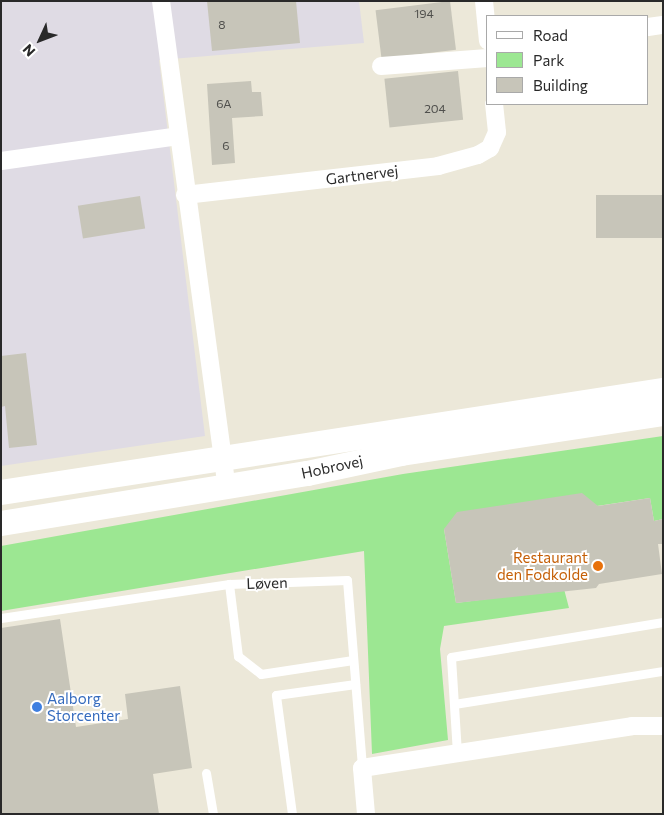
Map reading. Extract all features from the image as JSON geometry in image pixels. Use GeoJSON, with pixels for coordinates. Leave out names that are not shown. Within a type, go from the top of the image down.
{"type":"FeatureCollection","features":[{"type":"Feature","properties":{"kind":"main road","name":"Hobrovej"},"geometry":{"type":"LineString","coordinates":[[1,492],[663,390]]}},
{"type":"Feature","properties":{"kind":"main road","name":"Hobrovej"},"geometry":{"type":"LineString","coordinates":[[1,523],[227,486],[401,453],[663,413]]}},
{"type":"Feature","properties":{"kind":"street"},"geometry":{"type":"LineString","coordinates":[[161,1],[185,195],[227,486]]}},
{"type":"Feature","properties":{"kind":"street"},"geometry":{"type":"LineString","coordinates":[[484,1],[487,31]]}},
{"type":"Feature","properties":{"kind":"street"},"geometry":{"type":"LineString","coordinates":[[649,27],[663,25]]}},
{"type":"Feature","properties":{"kind":"street"},"geometry":{"type":"LineString","coordinates":[[381,66],[487,58]]}},
{"type":"Feature","properties":{"kind":"street","name":"Gartnervej"},"geometry":{"type":"LineString","coordinates":[[185,195],[438,166],[478,155],[490,148],[497,132],[494,105]]}},
{"type":"Feature","properties":{"kind":"street"},"geometry":{"type":"LineString","coordinates":[[1,161],[178,136]]}},
{"type":"Feature","properties":{"kind":"street"},"geometry":{"type":"LineString","coordinates":[[362,768],[632,726],[663,726]]}},
{"type":"Feature","properties":{"kind":"street","name":"Løven"},"geometry":{"type":"LineString","coordinates":[[362,768],[366,814]]}},
{"type":"Feature","properties":{"kind":"lane","name":"Løven"},"geometry":{"type":"LineString","coordinates":[[1,618],[229,584],[347,580],[362,768]]}},
{"type":"Feature","properties":{"kind":"lane"},"geometry":{"type":"LineString","coordinates":[[229,584],[238,656],[261,674],[353,660]]}},
{"type":"Feature","properties":{"kind":"lane"},"geometry":{"type":"LineString","coordinates":[[457,753],[451,657],[663,622]]}},
{"type":"Feature","properties":{"kind":"lane"},"geometry":{"type":"LineString","coordinates":[[454,704],[663,671]]}},
{"type":"Feature","properties":{"kind":"lane"},"geometry":{"type":"LineString","coordinates":[[292,814],[276,695],[355,684]]}},
{"type":"Feature","properties":{"kind":"lane"},"geometry":{"type":"LineString","coordinates":[[206,772],[213,814]]}},
{"type":"Feature","properties":{"kind":"shaded area"},"geometry":{"type":"Polygon","coordinates":[[[1,1],[359,1],[364,43],[159,60],[205,436],[1,466],[1,1]]]}},
{"type":"Feature","properties":{"kind":"green space"},"geometry":{"type":"Polygon","coordinates":[[[663,436],[663,519],[654,521],[650,498],[444,529],[456,603],[564,589],[569,608],[444,626],[440,649],[448,740],[372,754],[364,551],[1,611],[1,546],[403,474],[663,436]]]}},
{"type":"Feature","properties":{"kind":"building"},"geometry":{"type":"Polygon","coordinates":[[[207,1],[296,1],[300,43],[212,51],[207,1]]]}},
{"type":"Feature","properties":{"kind":"building"},"geometry":{"type":"Polygon","coordinates":[[[450,1],[456,50],[382,59],[376,10],[450,1]]]}},
{"type":"Feature","properties":{"kind":"building"},"geometry":{"type":"Polygon","coordinates":[[[458,71],[463,120],[390,127],[384,79],[458,71]]]}},
{"type":"Feature","properties":{"kind":"building"},"geometry":{"type":"Polygon","coordinates":[[[251,81],[252,92],[261,92],[263,116],[232,118],[235,163],[212,165],[207,84],[251,81]]]}},
{"type":"Feature","properties":{"kind":"building"},"geometry":{"type":"Polygon","coordinates":[[[596,195],[663,195],[663,238],[596,238],[596,195]]]}},
{"type":"Feature","properties":{"kind":"building"},"geometry":{"type":"Polygon","coordinates":[[[140,196],[145,229],[83,238],[78,206],[140,196]]]}},
{"type":"Feature","properties":{"kind":"building"},"geometry":{"type":"Polygon","coordinates":[[[26,353],[37,445],[9,448],[5,406],[1,407],[1,356],[26,353]]]}},
{"type":"Feature","properties":{"kind":"building"},"geometry":{"type":"Polygon","coordinates":[[[582,493],[598,506],[650,498],[654,521],[663,519],[663,544],[658,544],[662,574],[599,584],[596,588],[456,603],[444,529],[457,512],[582,493]]]}},
{"type":"Feature","properties":{"kind":"building","name":"Aalborg Storcenter"},"geometry":{"type":"Polygon","coordinates":[[[60,619],[76,727],[128,719],[125,694],[180,686],[192,768],[153,774],[159,814],[1,814],[1,628],[60,619]]]}},
{"type":"Feature","properties":{"kind":"place","name":"Restaurant den Fodkolde"},"geometry":{"type":"Point","coordinates":[598,566]}},
{"type":"Feature","properties":{"kind":"place","name":"Aalborg Storcenter"},"geometry":{"type":"Point","coordinates":[37,707]}}]}
